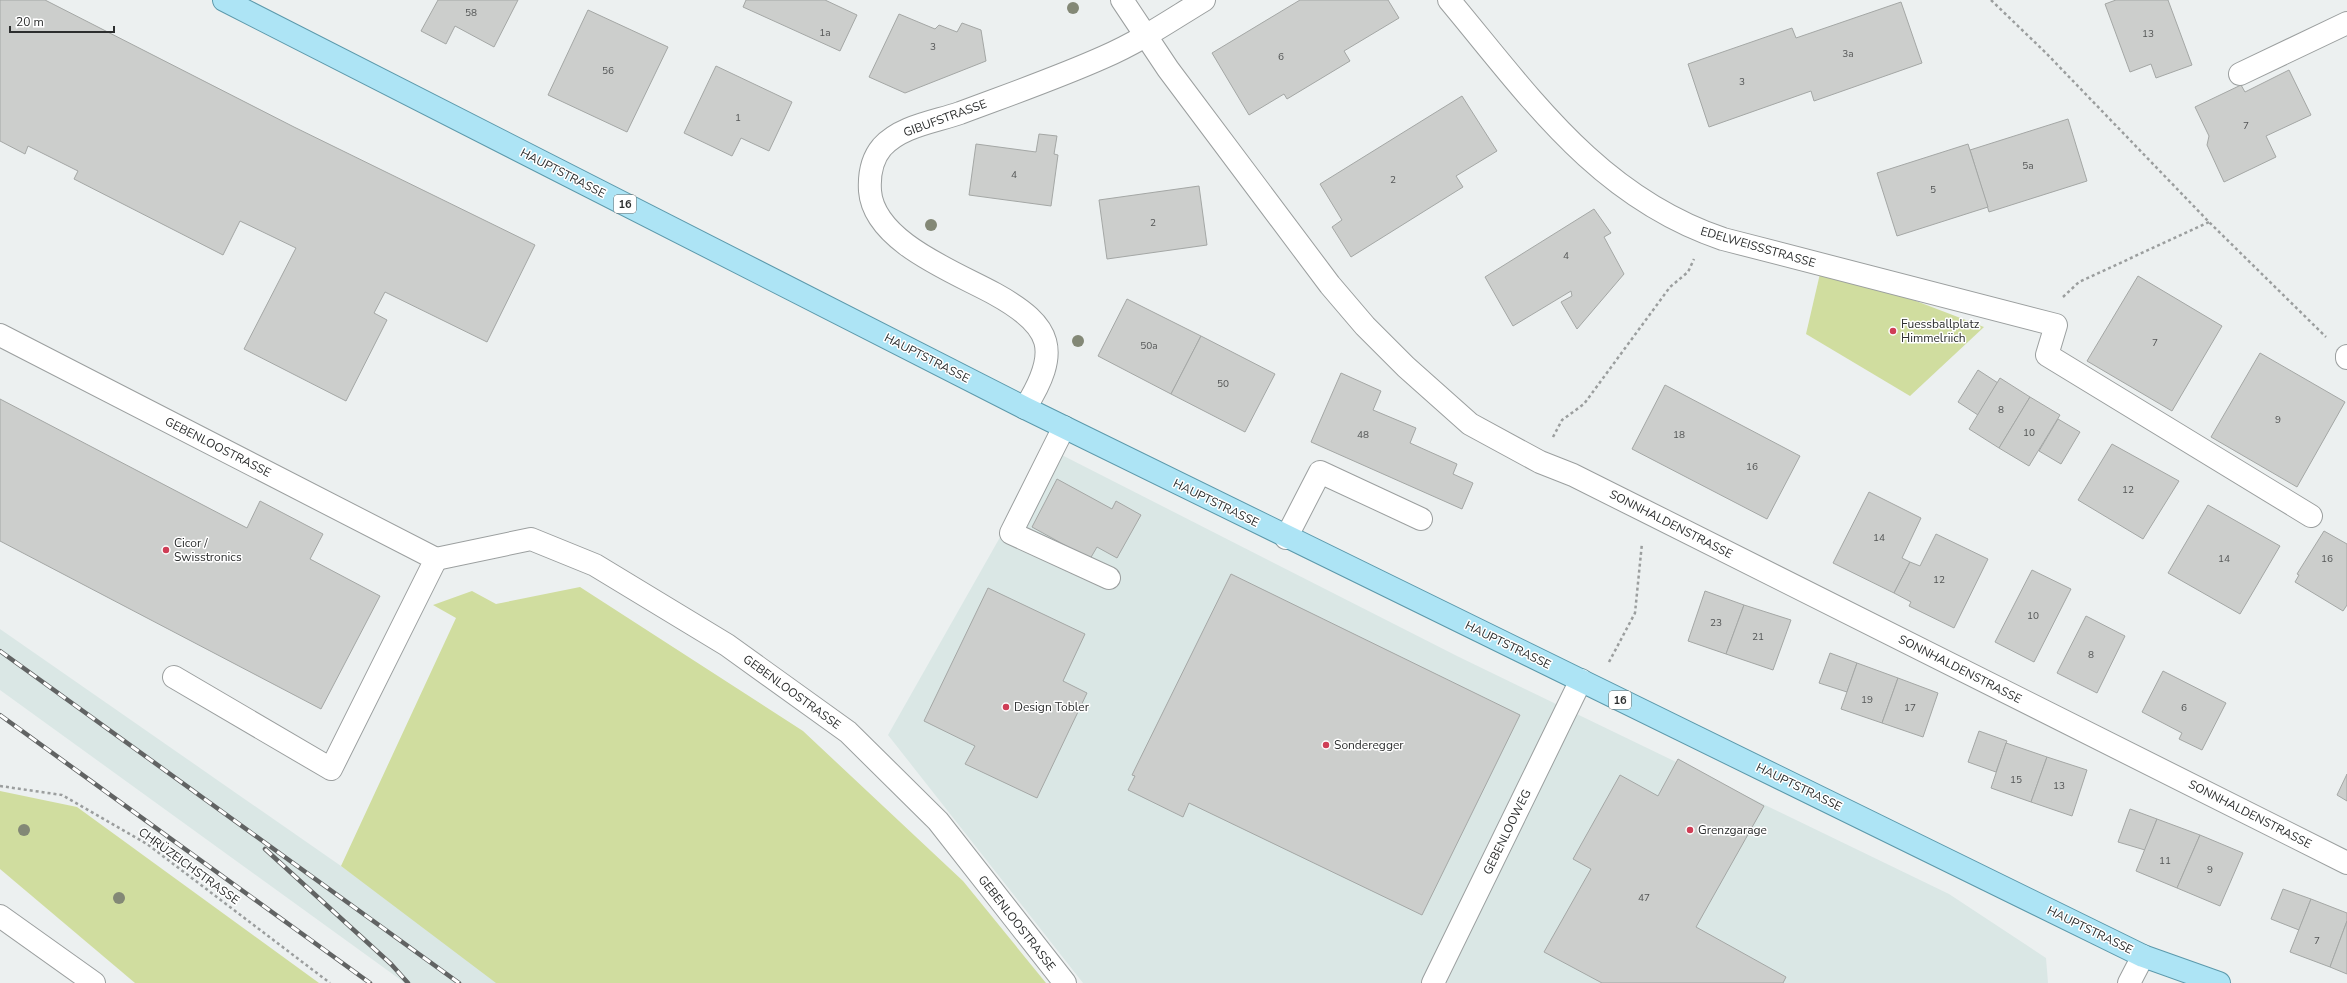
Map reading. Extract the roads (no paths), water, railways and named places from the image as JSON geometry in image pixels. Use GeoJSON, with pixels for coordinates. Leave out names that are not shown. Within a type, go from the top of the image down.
{"type":"FeatureCollection","features":[{"type":"Feature","properties":{"kind":"main road","name":"HAUPTSTRASSE"},"geometry":{"type":"LineString","coordinates":[[224,0],[1064,428],[1286,538],[1581,680],[2143,956],[2219,983]]}},
{"type":"Feature","properties":{"kind":"street","name":"SONNHALDENSTRASSE"},"geometry":{"type":"LineString","coordinates":[[1122,0],[1147,35],[1168,69],[1330,285],[1376,336],[1470,424],[1540,462],[1574,475],[2347,863]]}},
{"type":"Feature","properties":{"kind":"street","name":"GIBUFSTRASSE"},"geometry":{"type":"LineString","coordinates":[[1025,408],[1038,387],[1047,359],[1045,340],[1039,326],[1029,315],[1013,304],[909,247],[893,234],[880,220],[873,205],[870,177],[874,161],[886,143],[906,131],[957,114],[1104,57],[1147,35],[1204,0]]}},
{"type":"Feature","properties":{"kind":"street","name":"EDELWEISSSTRASSE"},"geometry":{"type":"LineString","coordinates":[[1449,0],[1552,122],[1583,154],[1618,185],[1656,210],[1704,233],[2047,323],[2047,355],[2311,516]]}},
{"type":"Feature","properties":{"kind":"street"},"geometry":{"type":"LineString","coordinates":[[2240,74],[2347,23]]}},
{"type":"Feature","properties":{"kind":"street","name":"GEBENLOOSTRASSE"},"geometry":{"type":"LineString","coordinates":[[0,335],[436,559],[531,539],[595,565],[727,645],[848,732],[938,821],[1065,983]]}},
{"type":"Feature","properties":{"kind":"street"},"geometry":{"type":"LineString","coordinates":[[1064,428],[1011,533],[1108,578]]}},
{"type":"Feature","properties":{"kind":"street"},"geometry":{"type":"LineString","coordinates":[[1286,538],[1320,472],[1421,519]]}},
{"type":"Feature","properties":{"kind":"street"},"geometry":{"type":"LineString","coordinates":[[174,677],[331,769],[436,559]]}},
{"type":"Feature","properties":{"kind":"street","name":"GEBENLOOWEG"},"geometry":{"type":"LineString","coordinates":[[1433,983],[1581,680]]}},
{"type":"Feature","properties":{"kind":"street"},"geometry":{"type":"LineString","coordinates":[[0,916],[94,983]]}},
{"type":"Feature","properties":{"kind":"street"},"geometry":{"type":"LineString","coordinates":[[2129,983],[2143,956]]}},
{"type":"Feature","properties":{"kind":"railway"},"geometry":{"type":"LineString","coordinates":[[0,651],[459,983]]}},
{"type":"Feature","properties":{"kind":"railway"},"geometry":{"type":"LineString","coordinates":[[0,715],[370,983]]}},
{"type":"Feature","properties":{"kind":"railway"},"geometry":{"type":"LineString","coordinates":[[265,849],[391,964],[408,983]]}},
{"type":"Feature","properties":{"kind":"place","name":"Fuessballplatz Himmelriich"},"geometry":{"type":"Point","coordinates":[1893,331]}},
{"type":"Feature","properties":{"kind":"place","name":"Cicor / Swisstronics"},"geometry":{"type":"Point","coordinates":[166,550]}},
{"type":"Feature","properties":{"kind":"place","name":"Design Tobler"},"geometry":{"type":"Point","coordinates":[1006,707]}},
{"type":"Feature","properties":{"kind":"place","name":"Sonderegger"},"geometry":{"type":"Point","coordinates":[1326,745]}},
{"type":"Feature","properties":{"kind":"place","name":"Grenzgarage"},"geometry":{"type":"Point","coordinates":[1690,830]}}]}
